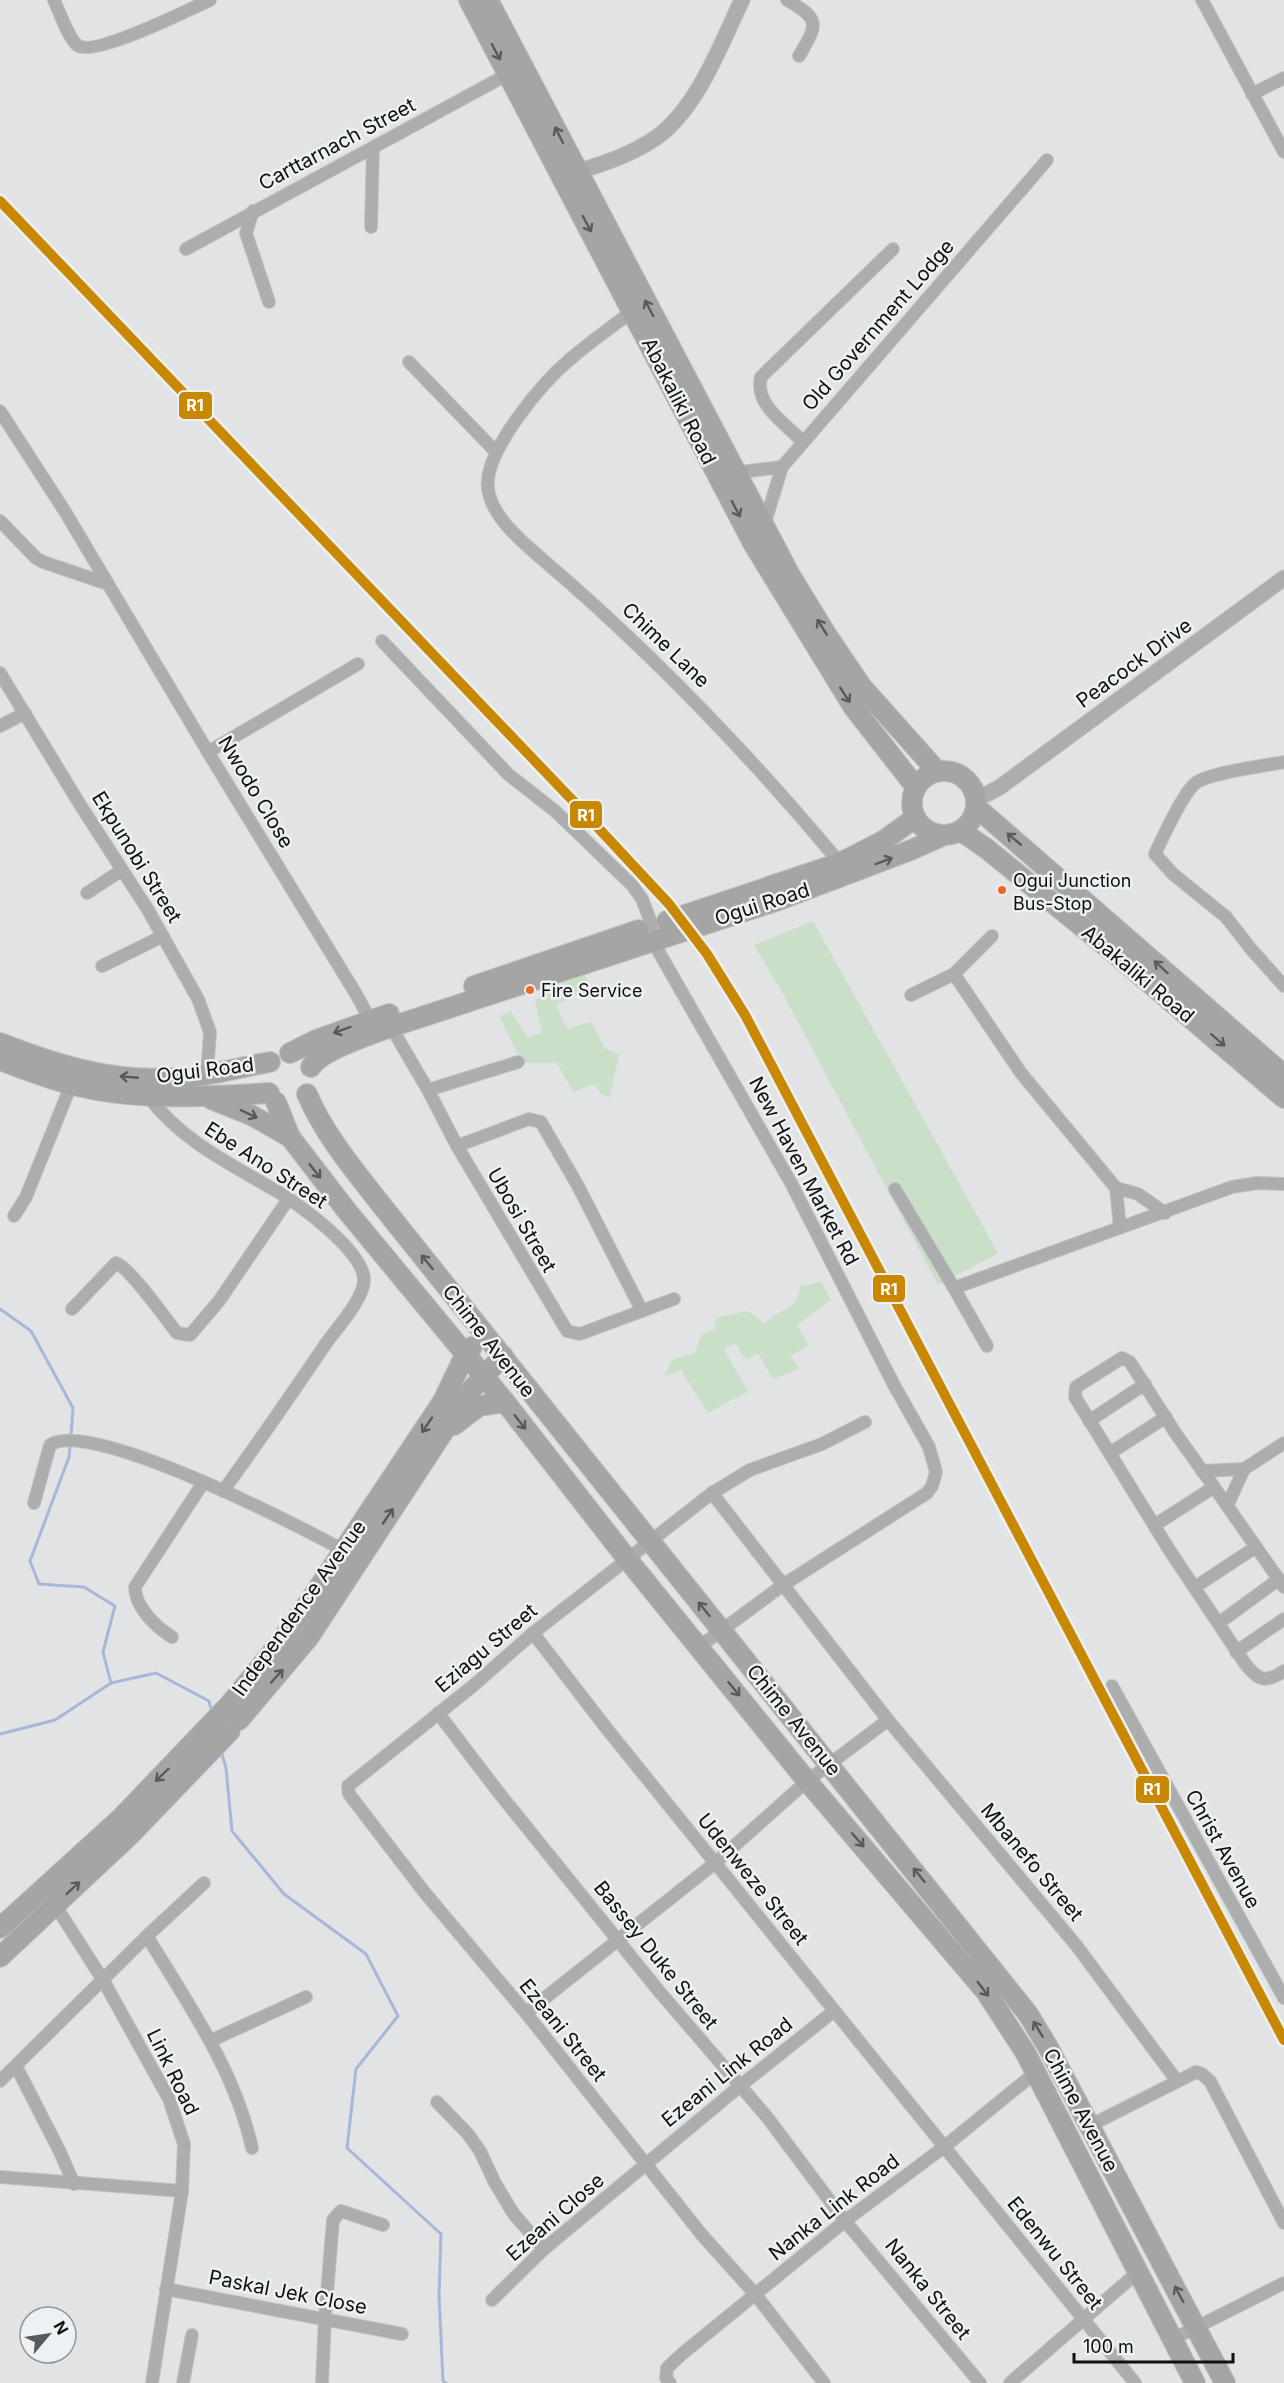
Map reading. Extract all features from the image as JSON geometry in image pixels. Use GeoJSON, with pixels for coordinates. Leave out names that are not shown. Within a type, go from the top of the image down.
{"type":"FeatureCollection","features":[{"type":"Feature","properties":{"kind":"main road","name":"Abakaliki Road"},"geometry":{"type":"LineString","coordinates":[[469,0],[577,171],[727,476]]}},
{"type":"Feature","properties":{"kind":"main road","name":"Abakaliki Road"},"geometry":{"type":"LineString","coordinates":[[488,0],[515,70],[632,311],[757,532],[790,575],[837,667],[854,708],[915,786]]}},
{"type":"Feature","properties":{"kind":"main road","name":"Abakaliki Road"},"geometry":{"type":"LineString","coordinates":[[837,667],[882,711],[937,771]]}},
{"type":"Feature","properties":{"kind":"main road"},"geometry":{"type":"LineString","coordinates":[[937,771],[952,771],[960,775],[971,786],[975,801],[968,824],[952,833],[923,828],[915,818],[911,802],[915,786],[921,779],[937,771]]}},
{"type":"Feature","properties":{"kind":"main road","name":"Abakaliki Road"},"geometry":{"type":"LineString","coordinates":[[975,801],[1284,1075]]}},
{"type":"Feature","properties":{"kind":"main road","name":"Ogui Road"},"geometry":{"type":"LineString","coordinates":[[290,1053],[316,1040],[379,1026],[706,915],[840,863],[882,842],[915,818]]}},
{"type":"Feature","properties":{"kind":"main road","name":"Abakaliki Road"},"geometry":{"type":"LineString","coordinates":[[952,833],[987,849],[1113,952],[1284,1098]]}},
{"type":"Feature","properties":{"kind":"main road","name":"Ogui Road"},"geometry":{"type":"LineString","coordinates":[[706,915],[790,896],[952,833]]}},
{"type":"Feature","properties":{"kind":"main road","name":"Ogui Road"},"geometry":{"type":"LineString","coordinates":[[311,1067],[328,1054],[379,1026]]}},
{"type":"Feature","properties":{"kind":"main road","name":"Ogui Road"},"geometry":{"type":"LineString","coordinates":[[0,1043],[72,1069],[132,1078],[180,1078],[270,1062]]}},
{"type":"Feature","properties":{"kind":"main road"},"geometry":{"type":"LineString","coordinates":[[290,1053],[311,1067],[312,1080],[307,1094],[297,1101],[286,1104],[273,1098],[265,1076],[270,1062],[290,1053]]}},
{"type":"Feature","properties":{"kind":"main road","name":"Ogui Road"},"geometry":{"type":"LineString","coordinates":[[0,1060],[71,1085],[147,1095],[273,1098]]}},
{"type":"Feature","properties":{"kind":"main road","name":"Chime Avenue"},"geometry":{"type":"LineString","coordinates":[[307,1094],[322,1123],[348,1162],[1028,2014],[1225,2383]]}},
{"type":"Feature","properties":{"kind":"main road"},"geometry":{"type":"LineString","coordinates":[[206,1097],[251,1115],[290,1137]]}},
{"type":"Feature","properties":{"kind":"main road","name":"Chime Avenue"},"geometry":{"type":"LineString","coordinates":[[273,1098],[290,1137],[394,1268],[505,1402],[628,1560],[807,1781],[986,1992],[1012,2030],[1035,2073],[1195,2383]]}},
{"type":"Feature","properties":{"kind":"main road"},"geometry":{"type":"LineString","coordinates":[[394,1268],[412,1303],[446,1355],[448,1370],[443,1401]]}},
{"type":"Feature","properties":{"kind":"main road","name":"Independence Avenue"},"geometry":{"type":"LineString","coordinates":[[0,1957],[137,1828],[209,1753],[279,1644],[443,1401],[465,1356],[485,1334]]}},
{"type":"Feature","properties":{"kind":"main road","name":"Independence Avenue"},"geometry":{"type":"LineString","coordinates":[[0,1928],[120,1819],[203,1734],[233,1718],[309,1637],[470,1390],[503,1356]]}},
{"type":"Feature","properties":{"kind":"main road"},"geometry":{"type":"LineString","coordinates":[[442,1434],[479,1406],[505,1402]]}},
{"type":"Feature","properties":{"kind":"street"},"geometry":{"type":"LineString","coordinates":[[54,0],[74,42],[83,48],[130,36],[202,2]]}},
{"type":"Feature","properties":{"kind":"street"},"geometry":{"type":"LineString","coordinates":[[577,171],[636,150],[668,127],[696,91],[713,62],[742,0]]}},
{"type":"Feature","properties":{"kind":"street"},"geometry":{"type":"LineString","coordinates":[[787,0],[806,13],[813,22],[814,30],[799,56]]}},
{"type":"Feature","properties":{"kind":"street"},"geometry":{"type":"LineString","coordinates":[[1202,0],[1284,152]]}},
{"type":"Feature","properties":{"kind":"street","name":"Carttarnach Street"},"geometry":{"type":"LineString","coordinates":[[186,249],[515,70]]}},
{"type":"Feature","properties":{"kind":"street"},"geometry":{"type":"LineString","coordinates":[[1252,94],[1284,78]]}},
{"type":"Feature","properties":{"kind":"street"},"geometry":{"type":"LineString","coordinates":[[371,227],[373,148]]}},
{"type":"Feature","properties":{"kind":"street","name":"Old Government Lodge"},"geometry":{"type":"LineString","coordinates":[[757,532],[782,467],[802,441],[1047,160]]}},
{"type":"Feature","properties":{"kind":"street"},"geometry":{"type":"LineString","coordinates":[[253,211],[246,233],[269,302]]}},
{"type":"Feature","properties":{"kind":"street"},"geometry":{"type":"LineString","coordinates":[[802,441],[765,404],[759,390],[761,377],[893,249]]}},
{"type":"Feature","properties":{"kind":"street","name":"Chime Lane"},"geometry":{"type":"LineString","coordinates":[[632,311],[568,361],[523,412],[495,451],[488,479],[488,489],[497,512],[527,546],[604,612],[694,700],[840,863]]}},
{"type":"Feature","properties":{"kind":"street"},"geometry":{"type":"LineString","coordinates":[[409,362],[495,451]]}},
{"type":"Feature","properties":{"kind":"street","name":"Nwodo Close"},"geometry":{"type":"LineString","coordinates":[[0,411],[38,466],[208,752],[379,1026]]}},
{"type":"Feature","properties":{"kind":"street"},"geometry":{"type":"LineString","coordinates":[[727,476],[782,467]]}},
{"type":"Feature","properties":{"kind":"street"},"geometry":{"type":"LineString","coordinates":[[0,521],[36,558],[108,584]]}},
{"type":"Feature","properties":{"kind":"street","name":"Peacock Drive"},"geometry":{"type":"LineString","coordinates":[[975,801],[1008,781],[1284,578]]}},
{"type":"Feature","properties":{"kind":"street","name":"New Haven Market Rd"},"geometry":{"type":"LineString","coordinates":[[382,641],[508,774],[555,811],[632,885],[642,899],[652,933],[791,1183],[894,1385],[929,1447],[934,1461],[936,1472],[932,1486],[927,1493],[783,1585],[699,1647]]}},
{"type":"Feature","properties":{"kind":"street"},"geometry":{"type":"LineString","coordinates":[[208,752],[358,664]]}},
{"type":"Feature","properties":{"kind":"street","name":"Ekpunobi Street"},"geometry":{"type":"LineString","coordinates":[[0,673],[163,936],[198,999],[210,1032],[211,1046],[207,1073]]}},
{"type":"Feature","properties":{"kind":"street"},"geometry":{"type":"LineString","coordinates":[[0,726],[25,712]]}},
{"type":"Feature","properties":{"kind":"street"},"geometry":{"type":"LineString","coordinates":[[1284,762],[1230,772],[1196,782],[1171,819],[1155,854],[1173,874],[1226,917],[1284,986]]}},
{"type":"Feature","properties":{"kind":"street"},"geometry":{"type":"LineString","coordinates":[[87,893],[122,870]]}},
{"type":"Feature","properties":{"kind":"street"},"geometry":{"type":"LineString","coordinates":[[102,966],[163,936]]}},
{"type":"Feature","properties":{"kind":"street"},"geometry":{"type":"LineString","coordinates":[[911,995],[954,974],[992,936]]}},
{"type":"Feature","properties":{"kind":"street"},"geometry":{"type":"LineString","coordinates":[[954,974],[1020,1073],[1116,1188],[1120,1228]]}},
{"type":"Feature","properties":{"kind":"street","name":"Ubosi Street"},"geometry":{"type":"LineString","coordinates":[[379,1026],[429,1090],[457,1146],[567,1331],[580,1334],[674,1299]]}},
{"type":"Feature","properties":{"kind":"street"},"geometry":{"type":"LineString","coordinates":[[429,1090],[518,1062]]}},
{"type":"Feature","properties":{"kind":"street"},"geometry":{"type":"LineString","coordinates":[[14,1216],[26,1197],[71,1085]]}},
{"type":"Feature","properties":{"kind":"street","name":"Ebe Ano Street"},"geometry":{"type":"LineString","coordinates":[[147,1095],[161,1113],[193,1142],[311,1213],[332,1233],[362,1270],[363,1288],[347,1314],[282,1411],[223,1491]]}},
{"type":"Feature","properties":{"kind":"street"},"geometry":{"type":"LineString","coordinates":[[457,1146],[529,1119],[541,1122],[589,1207],[642,1311]]}},
{"type":"Feature","properties":{"kind":"street"},"geometry":{"type":"LineString","coordinates":[[954,1288],[1233,1187],[1257,1183],[1284,1184]]}},
{"type":"Feature","properties":{"kind":"street"},"geometry":{"type":"LineString","coordinates":[[1116,1188],[1138,1194],[1165,1213]]}},
{"type":"Feature","properties":{"kind":"street"},"geometry":{"type":"LineString","coordinates":[[895,1189],[987,1346]]}},
{"type":"Feature","properties":{"kind":"street"},"geometry":{"type":"LineString","coordinates":[[72,1310],[112,1264],[116,1263],[120,1264],[134,1279],[177,1333],[190,1335],[219,1301],[289,1198]]}},
{"type":"Feature","properties":{"kind":"street"},"geometry":{"type":"LineString","coordinates":[[1219,1623],[1281,1583],[1228,1504],[1202,1471],[1130,1362],[1122,1358],[1076,1387],[1075,1397],[1236,1652],[1260,1679],[1266,1679],[1284,1671]]}},
{"type":"Feature","properties":{"kind":"street"},"geometry":{"type":"LineString","coordinates":[[1089,1420],[1145,1384]]}},
{"type":"Feature","properties":{"kind":"street"},"geometry":{"type":"LineString","coordinates":[[1110,1453],[1166,1417]]}},
{"type":"Feature","properties":{"kind":"street"},"geometry":{"type":"LineString","coordinates":[[649,1542],[712,1493],[750,1470],[822,1444],[864,1422]]}},
{"type":"Feature","properties":{"kind":"street"},"geometry":{"type":"LineString","coordinates":[[34,1503],[50,1445],[63,1440],[77,1442],[115,1448],[203,1482],[343,1550]]}},
{"type":"Feature","properties":{"kind":"street"},"geometry":{"type":"LineString","coordinates":[[1202,1471],[1244,1469],[1284,1443]]}},
{"type":"Feature","properties":{"kind":"street"},"geometry":{"type":"LineString","coordinates":[[1228,1504],[1244,1469]]}},
{"type":"Feature","properties":{"kind":"street"},"geometry":{"type":"LineString","coordinates":[[172,1637],[155,1624],[142,1607],[135,1587],[203,1482]]}},
{"type":"Feature","properties":{"kind":"street"},"geometry":{"type":"LineString","coordinates":[[1155,1525],[1214,1487]]}},
{"type":"Feature","properties":{"kind":"street","name":"Mbanefo Street"},"geometry":{"type":"LineString","coordinates":[[712,1493],[888,1720],[1076,1945],[1177,2081]]}},
{"type":"Feature","properties":{"kind":"street","name":"Eziagu Street"},"geometry":{"type":"LineString","coordinates":[[348,1786],[649,1542]]}},
{"type":"Feature","properties":{"kind":"street"},"geometry":{"type":"LineString","coordinates":[[1195,1587],[1256,1547]]}},
{"type":"Feature","properties":{"kind":"street"},"geometry":{"type":"LineString","coordinates":[[1236,1652],[1284,1619]]}},
{"type":"Feature","properties":{"kind":"street","name":"Udenweze Street"},"geometry":{"type":"LineString","coordinates":[[533,1634],[834,2012],[945,2147]]}},
{"type":"Feature","properties":{"kind":"street","name":"Christ Avenue"},"geometry":{"type":"LineString","coordinates":[[1112,1686],[1284,1998]]}},
{"type":"Feature","properties":{"kind":"street","name":"Bassey Duke Street"},"geometry":{"type":"LineString","coordinates":[[438,1713],[499,1793],[658,1990],[767,2117],[845,2221]]}},
{"type":"Feature","properties":{"kind":"street"},"geometry":{"type":"LineString","coordinates":[[526,2013],[715,1863],[807,1781],[888,1720]]}},
{"type":"Feature","properties":{"kind":"street","name":"Ezeani Street"},"geometry":{"type":"LineString","coordinates":[[348,1786],[349,1794],[418,1884],[526,2013],[702,2235],[755,2294],[824,2383]]}},
{"type":"Feature","properties":{"kind":"street"},"geometry":{"type":"LineString","coordinates":[[0,2081],[204,1883]]}},
{"type":"Feature","properties":{"kind":"street","name":"Link Road"},"geometry":{"type":"LineString","coordinates":[[55,1905],[103,1980],[169,2098],[184,2144],[182,2191],[152,2383]]}},
{"type":"Feature","properties":{"kind":"street"},"geometry":{"type":"LineString","coordinates":[[147,1936],[210,2041],[238,2100],[252,2148]]}},
{"type":"Feature","properties":{"kind":"street"},"geometry":{"type":"LineString","coordinates":[[210,2041],[306,1998]]}},
{"type":"Feature","properties":{"kind":"street","name":"Ezeani Link Road"},"geometry":{"type":"LineString","coordinates":[[646,2164],[834,2012]]}},
{"type":"Feature","properties":{"kind":"street"},"geometry":{"type":"LineString","coordinates":[[16,2066],[74,2184]]}},
{"type":"Feature","properties":{"kind":"street"},"geometry":{"type":"LineString","coordinates":[[1089,2126],[1196,2072],[1202,2074],[1210,2081],[1284,2223]]}},
{"type":"Feature","properties":{"kind":"street","name":"Nanka Link Road"},"geometry":{"type":"LineString","coordinates":[[668,2380],[667,2368],[755,2294],[845,2221],[945,2147],[1035,2073]]}},
{"type":"Feature","properties":{"kind":"street"},"geometry":{"type":"LineString","coordinates":[[437,2102],[468,2134],[480,2151],[513,2213],[543,2249]]}},
{"type":"Feature","properties":{"kind":"street","name":"Edenwu Street"},"geometry":{"type":"LineString","coordinates":[[945,2147],[1135,2383]]}},
{"type":"Feature","properties":{"kind":"street","name":"Ezeani Close"},"geometry":{"type":"LineString","coordinates":[[492,2300],[543,2249],[646,2164]]}},
{"type":"Feature","properties":{"kind":"street"},"geometry":{"type":"LineString","coordinates":[[0,2177],[182,2191]]}},
{"type":"Feature","properties":{"kind":"street"},"geometry":{"type":"LineString","coordinates":[[322,2383],[333,2220],[341,2211],[383,2225]]}},
{"type":"Feature","properties":{"kind":"street","name":"Nanka Street"},"geometry":{"type":"LineString","coordinates":[[845,2221],[980,2383]]}},
{"type":"Feature","properties":{"kind":"street"},"geometry":{"type":"LineString","coordinates":[[1010,2383],[1138,2271]]}},
{"type":"Feature","properties":{"kind":"street"},"geometry":{"type":"LineString","coordinates":[[1173,2338],[1284,2283]]}},
{"type":"Feature","properties":{"kind":"street","name":"Paskal Jek Close"},"geometry":{"type":"LineString","coordinates":[[166,2289],[402,2334]]}},
{"type":"Feature","properties":{"kind":"street"},"geometry":{"type":"LineString","coordinates":[[183,2383],[192,2335]]}},
{"type":"Feature","properties":{"kind":"green space"},"geometry":{"type":"Polygon","coordinates":[[[813,921],[998,1253],[938,1285],[783,994],[754,945],[813,921]]]}},
{"type":"Feature","properties":{"kind":"green space"},"geometry":{"type":"Polygon","coordinates":[[[585,974],[590,987],[556,1005],[567,1029],[591,1022],[605,1048],[619,1054],[610,1097],[601,1094],[594,1084],[573,1092],[557,1063],[522,1063],[500,1017],[511,1011],[528,1038],[542,1033],[535,1001],[547,989],[585,974]]]}},
{"type":"Feature","properties":{"kind":"green space"},"geometry":{"type":"Polygon","coordinates":[[[821,1282],[831,1300],[797,1325],[809,1346],[790,1356],[799,1369],[773,1379],[758,1353],[746,1360],[735,1343],[724,1349],[748,1391],[708,1413],[681,1370],[664,1376],[672,1360],[695,1353],[701,1335],[714,1330],[717,1317],[748,1311],[764,1323],[796,1302],[801,1286],[821,1282]]]}},
{"type":"Feature","properties":{"kind":"waterway"},"geometry":{"type":"LineString","coordinates":[[0,1309],[31,1331],[73,1408],[71,1436]]}},
{"type":"Feature","properties":{"kind":"waterway"},"geometry":{"type":"LineString","coordinates":[[70,1446],[69,1457],[30,1561],[39,1584],[84,1587],[115,1606],[103,1652],[111,1683]]}},
{"type":"Feature","properties":{"kind":"waterway"},"geometry":{"type":"LineString","coordinates":[[0,1734],[55,1720],[111,1683],[156,1673],[209,1701],[212,1713]]}},
{"type":"Feature","properties":{"kind":"waterway"},"geometry":{"type":"LineString","coordinates":[[221,1751],[226,1768],[232,1831],[284,1894],[366,1954],[398,2016],[356,2069],[347,2148],[441,2234],[439,2295],[443,2381],[446,2383]]}},
{"type":"Feature","properties":{"kind":"transit line","name":"R1"},"geometry":{"type":"LineString","coordinates":[[0,201],[576,804],[669,904],[707,954],[745,1015],[1284,2040]]}},
{"type":"Feature","properties":{"kind":"place","name":"Ogui Junction Bus-Stop"},"geometry":{"type":"Point","coordinates":[1002,890]}},
{"type":"Feature","properties":{"kind":"place","name":"Fire Service"},"geometry":{"type":"Point","coordinates":[530,990]}}]}
